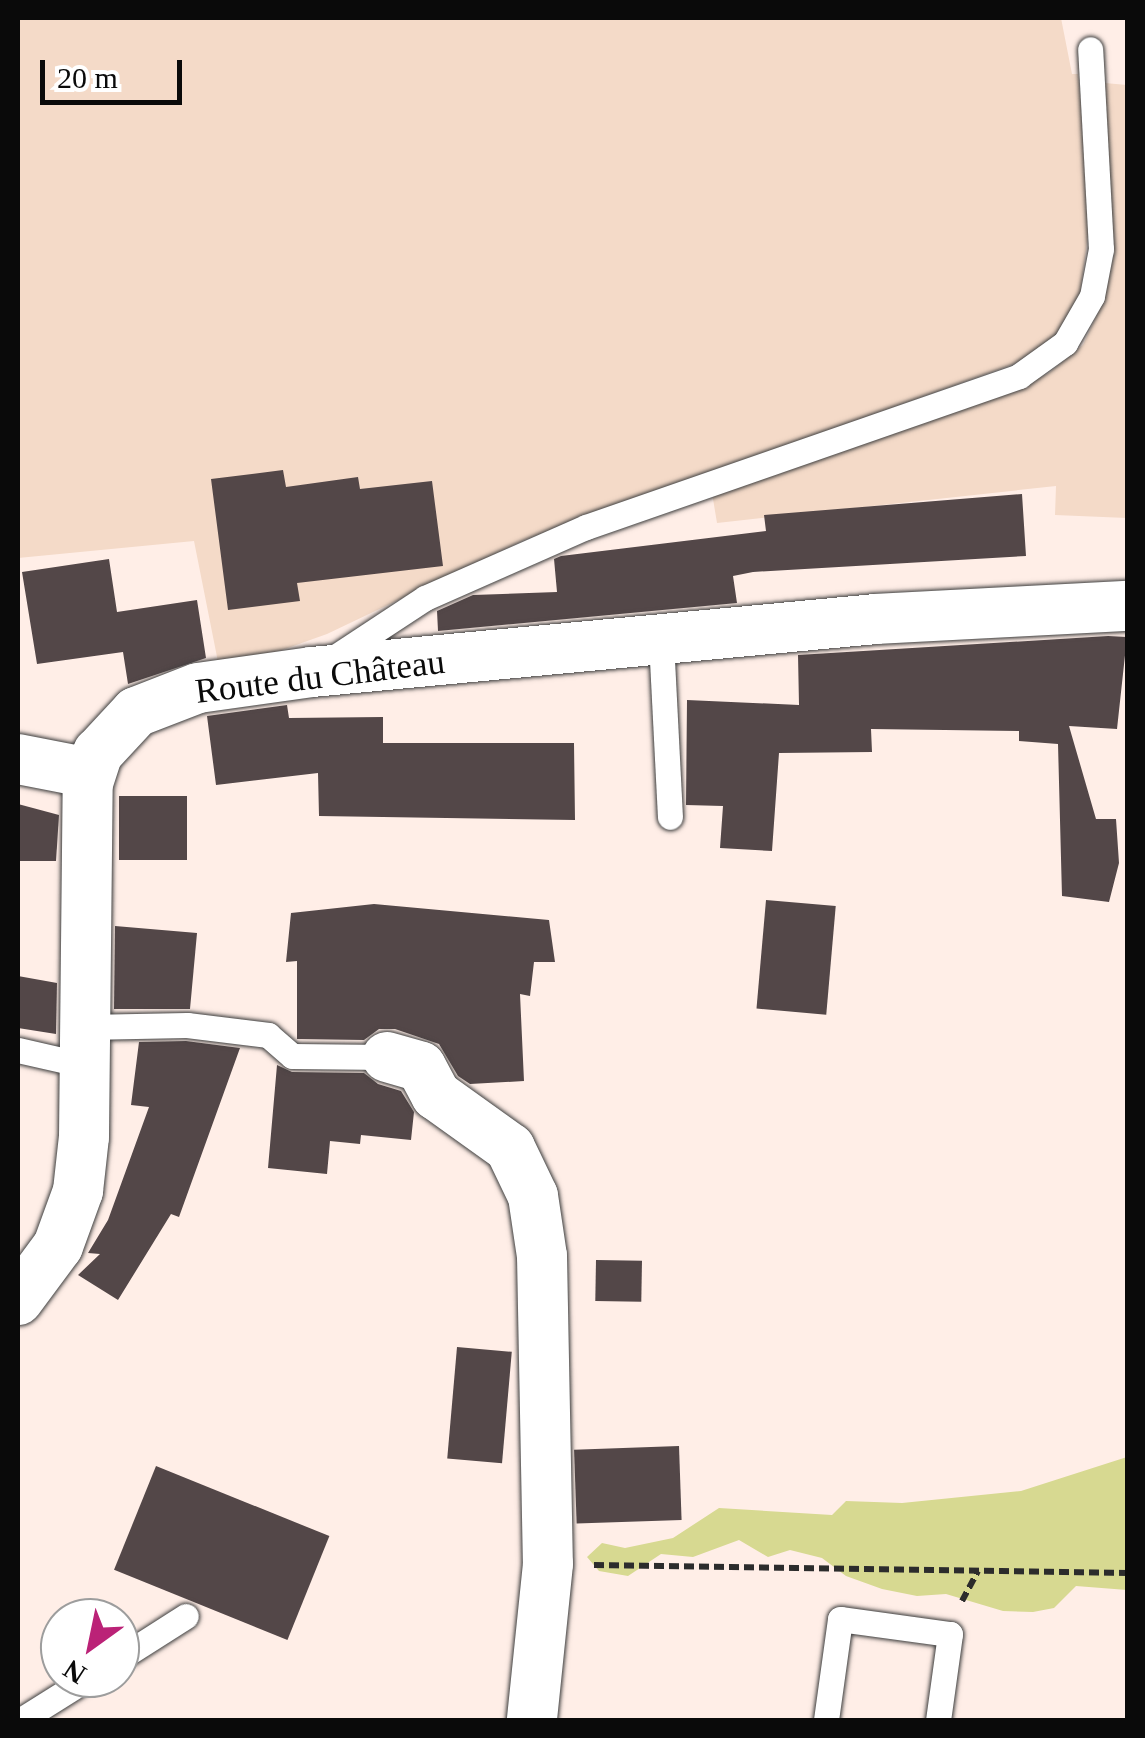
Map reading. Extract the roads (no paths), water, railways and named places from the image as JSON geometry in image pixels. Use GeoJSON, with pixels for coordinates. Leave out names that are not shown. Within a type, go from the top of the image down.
{"type":"FeatureCollection","features":[{"type":"Feature","properties":{"kind":"street","name":"Route du Château"},"geometry":{"type":"LineString","coordinates":[[90,773],[106,741],[122,724],[153,703],[198,688],[312,672],[876,620],[1128,606]]}},
{"type":"Feature","properties":{"kind":"street"},"geometry":{"type":"LineString","coordinates":[[18,759],[90,773],[84,1137],[74,1208],[48,1264],[18,1300]]}},
{"type":"Feature","properties":{"kind":"street"},"geometry":{"type":"LineString","coordinates":[[387,1057],[422,1067],[436,1096],[510,1148],[533,1196],[542,1256],[548,1564],[532,1720]]}},
{"type":"Feature","properties":{"kind":"lane"},"geometry":{"type":"LineString","coordinates":[[312,672],[425,598],[568,535],[1019,376],[1065,344],[1092,296],[1101,248],[1090,49]]}},
{"type":"Feature","properties":{"kind":"lane"},"geometry":{"type":"LineString","coordinates":[[661,640],[670,817]]}},
{"type":"Feature","properties":{"kind":"lane"},"geometry":{"type":"LineString","coordinates":[[18,1050],[84,1046],[187,1025],[268,1034],[292,1056],[387,1057]]}},
{"type":"Feature","properties":{"kind":"lane"},"geometry":{"type":"LineString","coordinates":[[140,1645],[186,1616]]}},
{"type":"Feature","properties":{"kind":"lane"},"geometry":{"type":"LineString","coordinates":[[826,1720],[840,1618],[950,1634],[938,1720]]}},
{"type":"Feature","properties":{"kind":"lane"},"geometry":{"type":"LineString","coordinates":[[21,1720],[56,1698]]}}]}
